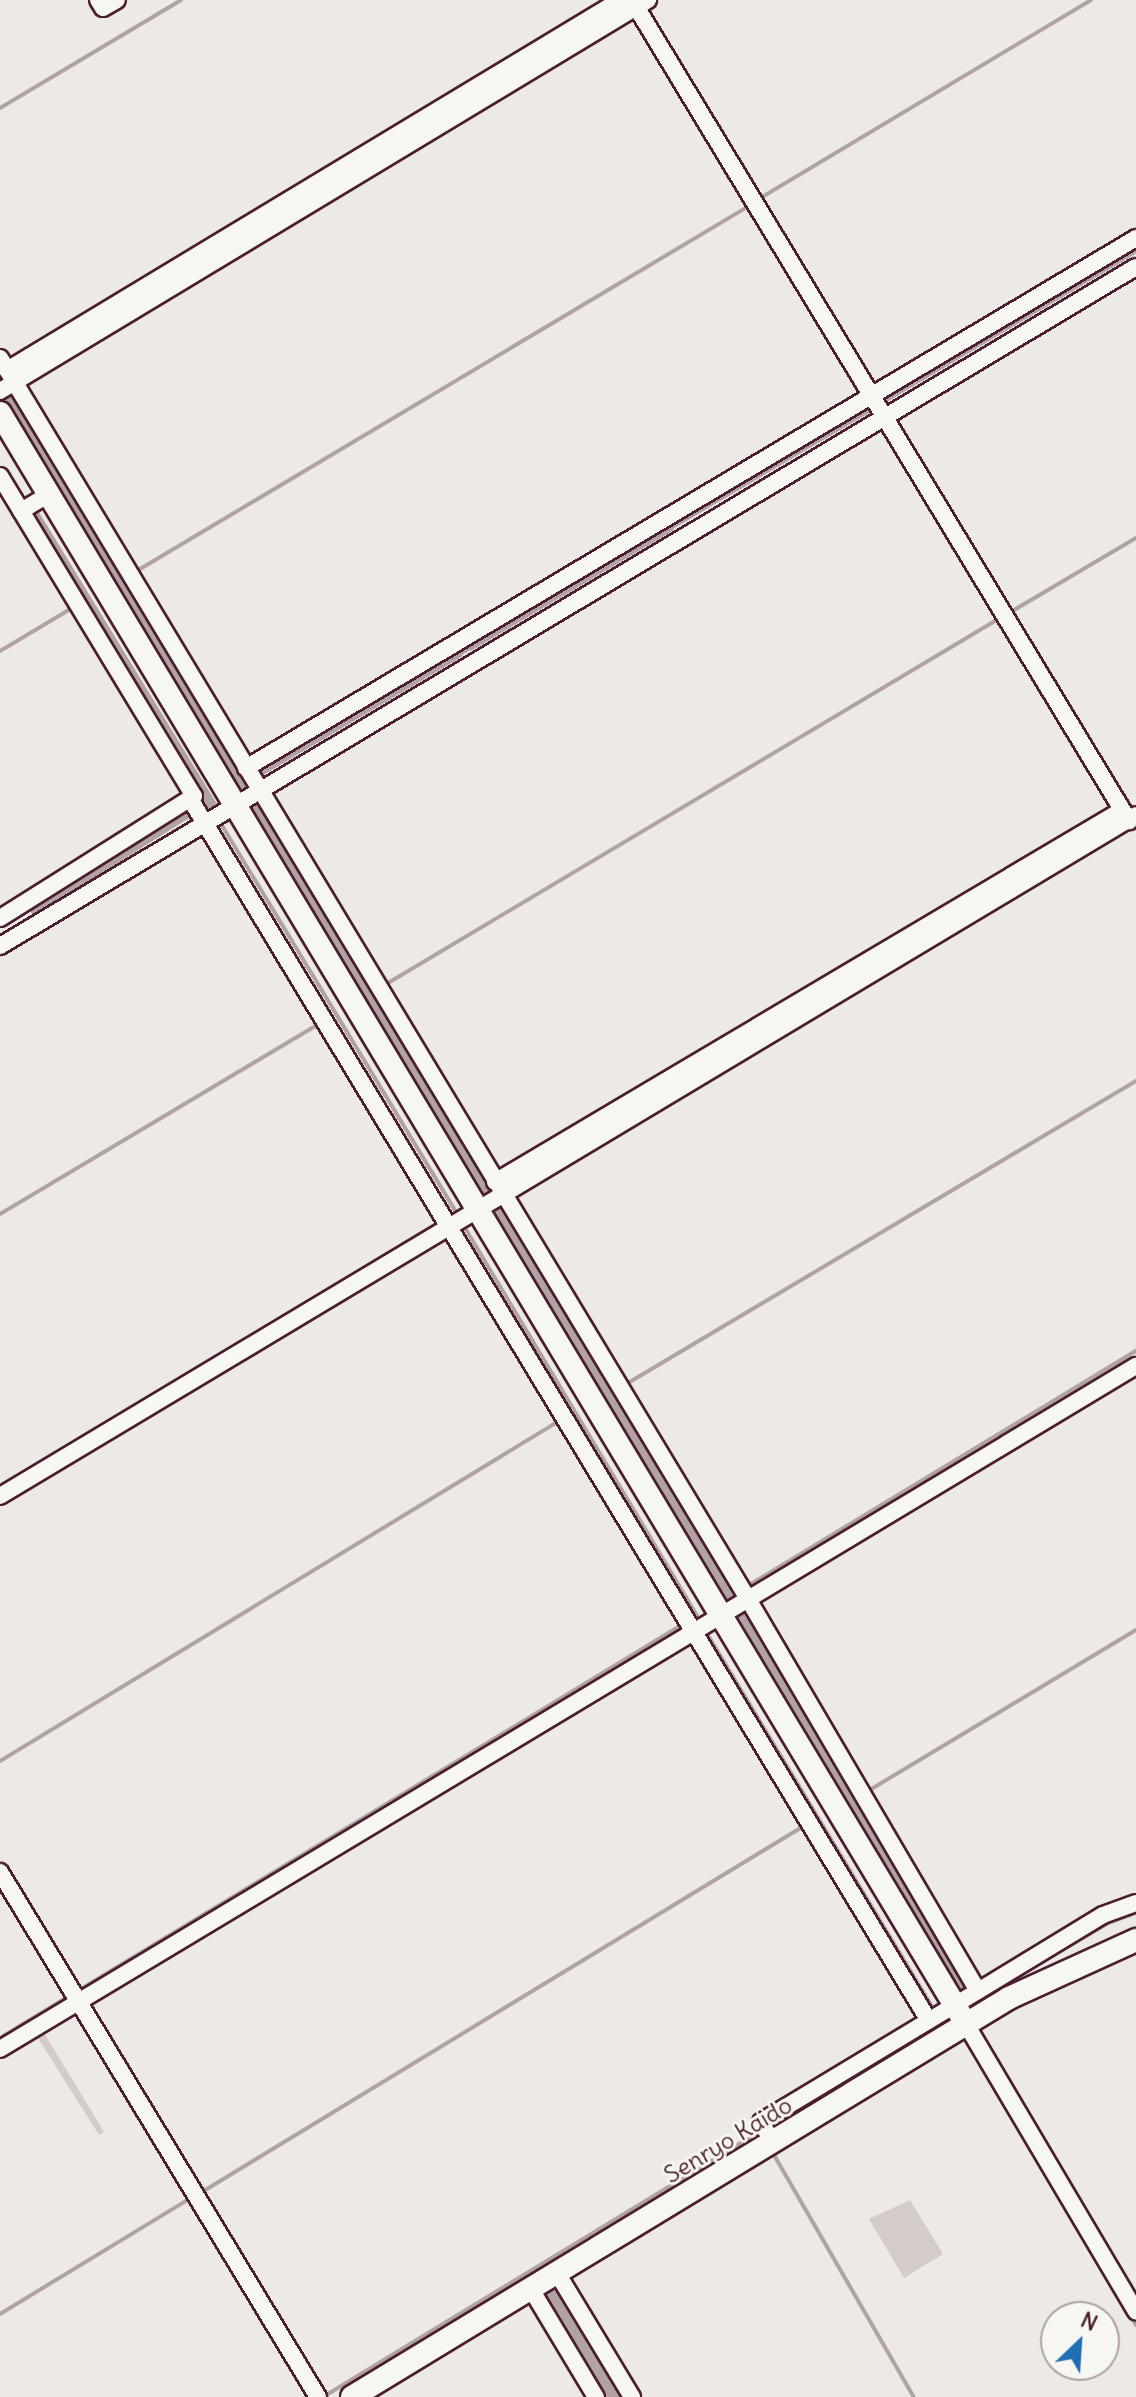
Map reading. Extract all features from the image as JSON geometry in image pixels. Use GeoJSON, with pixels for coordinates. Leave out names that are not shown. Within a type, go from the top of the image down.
{"type":"FeatureCollection","features":[{"type":"Feature","properties":{"kind":"street"},"geometry":{"type":"LineString","coordinates":[[98,0],[103,8],[117,0]]}},
{"type":"Feature","properties":{"kind":"street"},"geometry":{"type":"LineString","coordinates":[[0,1496],[472,1208],[804,1005],[1128,815],[634,2],[6,377],[228,799],[472,1208],[567,1418],[713,1616],[968,1996],[966,2024],[1136,2311]]}},
{"type":"Feature","properties":{"kind":"street"},"geometry":{"type":"LineString","coordinates":[[0,946],[464,651],[877,406],[1136,238]]}},
{"type":"Feature","properties":{"kind":"street"},"geometry":{"type":"LineString","coordinates":[[0,918],[228,799],[464,651],[877,406],[1136,267]]}},
{"type":"Feature","properties":{"kind":"street"},"geometry":{"type":"LineString","coordinates":[[0,413],[33,503],[194,796],[228,799]]}},
{"type":"Feature","properties":{"kind":"street"},"geometry":{"type":"LineString","coordinates":[[0,476],[33,503],[228,799],[713,1616],[929,2021]]}},
{"type":"Feature","properties":{"kind":"street"},"geometry":{"type":"LineString","coordinates":[[228,799],[325,1020],[472,1208]]}},
{"type":"Feature","properties":{"kind":"street"},"geometry":{"type":"LineString","coordinates":[[0,2049],[78,1994],[1136,1366]]}},
{"type":"Feature","properties":{"kind":"street"},"geometry":{"type":"LineString","coordinates":[[0,1872],[78,1994],[317,2396]]}},
{"type":"Feature","properties":{"kind":"street"},"geometry":{"type":"LineString","coordinates":[[768,2133],[968,1996],[1103,1915],[1136,1903]]}},
{"type":"Feature","properties":{"kind":"street","name":"Senryo Kaido"},"geometry":{"type":"LineString","coordinates":[[352,2397],[557,2273],[768,2133],[1048,1976],[1136,1940]]}},
{"type":"Feature","properties":{"kind":"street"},"geometry":{"type":"LineString","coordinates":[[557,2273],[632,2397]]}},
{"type":"Feature","properties":{"kind":"street"},"geometry":{"type":"LineString","coordinates":[[531,2289],[596,2397]]}},
{"type":"Feature","properties":{"kind":"shaded area"},"geometry":{"type":"Polygon","coordinates":[[[14,392],[248,783],[241,789],[3,396],[14,392]]]}},
{"type":"Feature","properties":{"kind":"shaded area"},"geometry":{"type":"Polygon","coordinates":[[[37,509],[217,804],[205,811],[32,512],[37,509]]]}},
{"type":"Feature","properties":{"kind":"shaded area"},"geometry":{"type":"Polygon","coordinates":[[[671,525],[674,530],[471,651],[467,646],[671,525]]]}},
{"type":"Feature","properties":{"kind":"shaded area"},"geometry":{"type":"Polygon","coordinates":[[[459,650],[463,656],[260,777],[257,771],[459,650]]]}},
{"type":"Feature","properties":{"kind":"shaded area"},"geometry":{"type":"Polygon","coordinates":[[[191,810],[194,815],[33,916],[30,910],[191,810]]]}},
{"type":"Feature","properties":{"kind":"shaded area"},"geometry":{"type":"Polygon","coordinates":[[[43,2031],[104,2132],[99,2135],[36,2035],[43,2031]]]}},
{"type":"Feature","properties":{"kind":"shaded area"},"geometry":{"type":"Polygon","coordinates":[[[910,2200],[943,2254],[904,2278],[869,2219],[910,2200]]]}},
{"type":"Feature","properties":{"kind":"waterway"},"geometry":{"type":"LineString","coordinates":[[0,108],[181,0]]}},
{"type":"Feature","properties":{"kind":"waterway"},"geometry":{"type":"LineString","coordinates":[[762,197],[1091,0]]}},
{"type":"Feature","properties":{"kind":"waterway"},"geometry":{"type":"LineString","coordinates":[[135,572],[749,206]]}},
{"type":"Feature","properties":{"kind":"waterway"},"geometry":{"type":"LineString","coordinates":[[883,402],[1136,251]]}},
{"type":"Feature","properties":{"kind":"waterway"},"geometry":{"type":"LineString","coordinates":[[669,529],[875,407]]}},
{"type":"Feature","properties":{"kind":"waterway"},"geometry":{"type":"LineString","coordinates":[[1009,613],[1136,538]]}},
{"type":"Feature","properties":{"kind":"waterway"},"geometry":{"type":"LineString","coordinates":[[0,651],[72,608]]}},
{"type":"Feature","properties":{"kind":"waterway"},"geometry":{"type":"LineString","coordinates":[[383,986],[995,621]]}},
{"type":"Feature","properties":{"kind":"waterway"},"geometry":{"type":"LineString","coordinates":[[456,656],[473,646]]}},
{"type":"Feature","properties":{"kind":"waterway"},"geometry":{"type":"LineString","coordinates":[[235,773],[973,2003]]}},
{"type":"Feature","properties":{"kind":"waterway"},"geometry":{"type":"LineString","coordinates":[[218,819],[458,1216]]}},
{"type":"Feature","properties":{"kind":"waterway"},"geometry":{"type":"LineString","coordinates":[[0,1214],[320,1023]]}},
{"type":"Feature","properties":{"kind":"waterway"},"geometry":{"type":"LineString","coordinates":[[628,1383],[1136,1081]]}},
{"type":"Feature","properties":{"kind":"waterway"},"geometry":{"type":"LineString","coordinates":[[263,1329],[440,1222]]}},
{"type":"Feature","properties":{"kind":"waterway"},"geometry":{"type":"LineString","coordinates":[[462,1223],[702,1624]]}},
{"type":"Feature","properties":{"kind":"waterway"},"geometry":{"type":"LineString","coordinates":[[746,1587],[1136,1351]]}},
{"type":"Feature","properties":{"kind":"waterway"},"geometry":{"type":"LineString","coordinates":[[608,1395],[613,1392]]}},
{"type":"Feature","properties":{"kind":"waterway"},"geometry":{"type":"LineString","coordinates":[[0,1761],[559,1421]]}},
{"type":"Feature","properties":{"kind":"waterway"},"geometry":{"type":"LineString","coordinates":[[76,1992],[685,1623]]}},
{"type":"Feature","properties":{"kind":"waterway"},"geometry":{"type":"LineString","coordinates":[[868,1791],[1136,1630]]}},
{"type":"Feature","properties":{"kind":"waterway"},"geometry":{"type":"LineString","coordinates":[[706,1632],[933,2009]]}},
{"type":"Feature","properties":{"kind":"waterway"},"geometry":{"type":"LineString","coordinates":[[202,2192],[802,1827]]}},
{"type":"Feature","properties":{"kind":"waterway"},"geometry":{"type":"LineString","coordinates":[[1013,1979],[1108,1923],[1136,1913]]}},
{"type":"Feature","properties":{"kind":"waterway"},"geometry":{"type":"LineString","coordinates":[[0,2038],[69,1996]]}},
{"type":"Feature","properties":{"kind":"waterway"},"geometry":{"type":"LineString","coordinates":[[970,2047],[977,2058]]}},
{"type":"Feature","properties":{"kind":"waterway"},"geometry":{"type":"LineString","coordinates":[[323,2397],[762,2130]]}},
{"type":"Feature","properties":{"kind":"waterway"},"geometry":{"type":"LineString","coordinates":[[774,2155],[914,2397]]}},
{"type":"Feature","properties":{"kind":"waterway"},"geometry":{"type":"LineString","coordinates":[[0,2314],[191,2198]]}},
{"type":"Feature","properties":{"kind":"waterway"},"geometry":{"type":"LineString","coordinates":[[549,2292],[612,2397]]}},
{"type":"Feature","properties":{"kind":"waterway"},"geometry":{"type":"LineString","coordinates":[[1129,2313],[1136,2325]]}}]}
